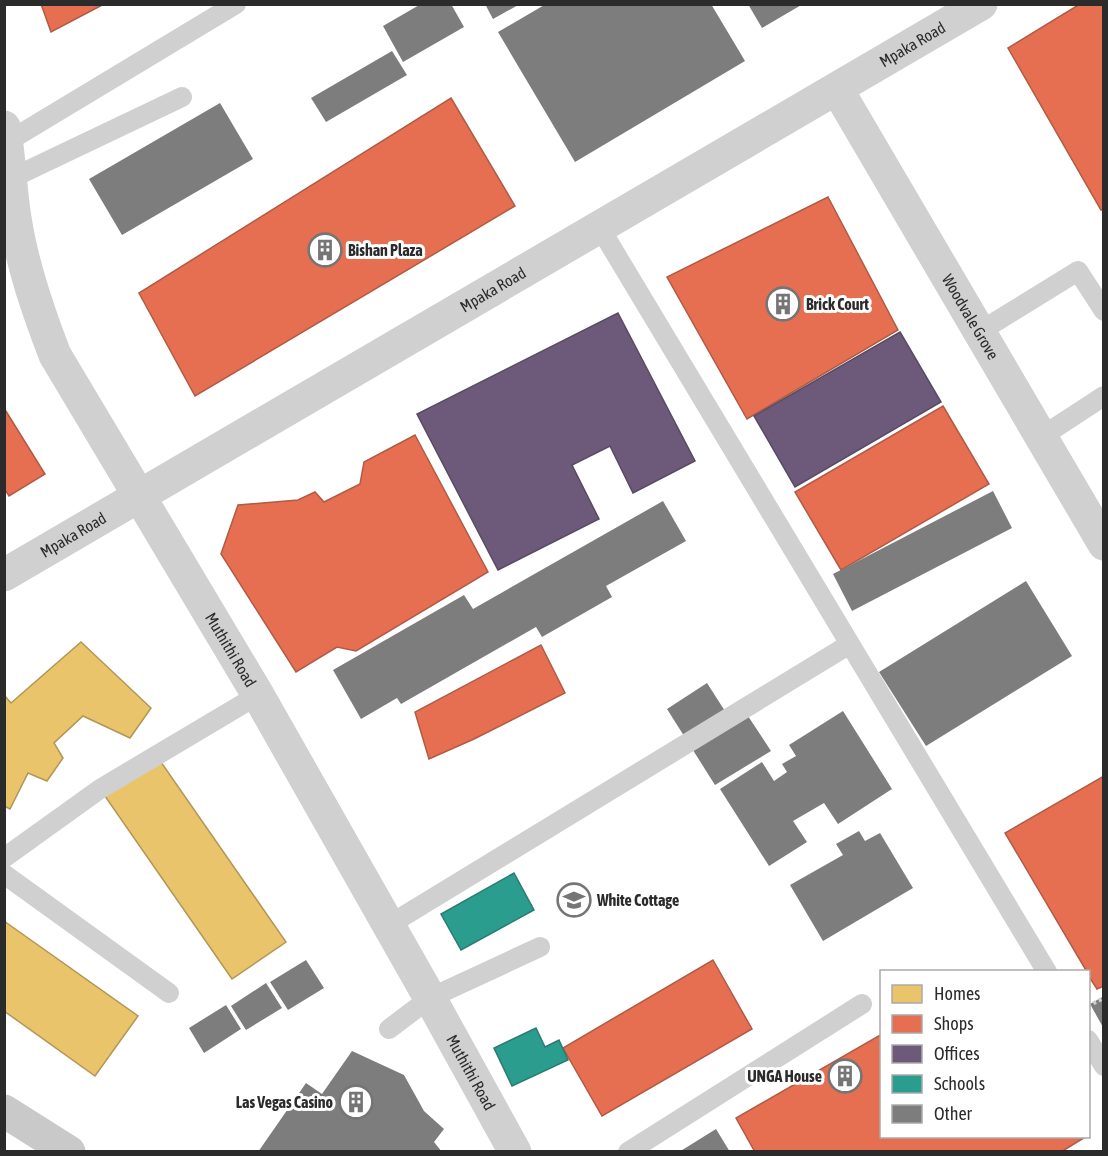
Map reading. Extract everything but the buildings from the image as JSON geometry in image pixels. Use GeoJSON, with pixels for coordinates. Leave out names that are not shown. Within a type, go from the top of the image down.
{"type":"FeatureCollection","features":[{"type":"Feature","properties":{"kind":"main road"},"geometry":{"type":"LineString","coordinates":[[4,1111],[69,1152]]}},
{"type":"Feature","properties":{"kind":"street","name":"Mpaka Road"},"geometry":{"type":"LineString","coordinates":[[4,575],[981,4]]}},
{"type":"Feature","properties":{"kind":"street","name":"Woodvale Grove"},"geometry":{"type":"LineString","coordinates":[[837,89],[1104,544]]}},
{"type":"Feature","properties":{"kind":"street","name":"Muthithi Road"},"geometry":{"type":"LineString","coordinates":[[6,134],[15,218],[27,274],[55,355],[258,695],[430,998],[514,1152]]}},
{"type":"Feature","properties":{"kind":"lane"},"geometry":{"type":"LineString","coordinates":[[6,134],[236,4]]}},
{"type":"Feature","properties":{"kind":"lane"},"geometry":{"type":"LineString","coordinates":[[10,179],[182,97]]}},
{"type":"Feature","properties":{"kind":"lane"},"geometry":{"type":"LineString","coordinates":[[600,228],[1046,970]]}},
{"type":"Feature","properties":{"kind":"lane"},"geometry":{"type":"LineString","coordinates":[[979,332],[1078,271],[1104,311]]}},
{"type":"Feature","properties":{"kind":"lane"},"geometry":{"type":"LineString","coordinates":[[1041,437],[1104,396]]}},
{"type":"Feature","properties":{"kind":"lane"},"geometry":{"type":"LineString","coordinates":[[389,925],[850,644]]}},
{"type":"Feature","properties":{"kind":"lane"},"geometry":{"type":"LineString","coordinates":[[4,858],[100,789],[258,695]]}},
{"type":"Feature","properties":{"kind":"lane"},"geometry":{"type":"LineString","coordinates":[[4,873],[169,993]]}},
{"type":"Feature","properties":{"kind":"lane"},"geometry":{"type":"LineString","coordinates":[[389,1029],[430,998],[540,946]]}},
{"type":"Feature","properties":{"kind":"lane"},"geometry":{"type":"LineString","coordinates":[[628,1152],[862,1004]]}},
{"type":"Feature","properties":{"kind":"lane"},"geometry":{"type":"LineString","coordinates":[[1090,1043],[1104,1066]]}},
{"type":"Feature","properties":{"kind":"path"},"geometry":{"type":"LineString","coordinates":[[1090,1005],[1104,998]]}},
{"type":"Feature","properties":{"kind":"place","name":"Bishan Plaza"},"geometry":{"type":"Point","coordinates":[325,250]}},
{"type":"Feature","properties":{"kind":"place","name":"Brick Court"},"geometry":{"type":"Point","coordinates":[783,304]}},
{"type":"Feature","properties":{"kind":"place","name":"White Cottage"},"geometry":{"type":"Point","coordinates":[574,900]}},
{"type":"Feature","properties":{"kind":"place","name":"UNGA House"},"geometry":{"type":"Point","coordinates":[845,1076]}},
{"type":"Feature","properties":{"kind":"place","name":"Las Vegas Casino"},"geometry":{"type":"Point","coordinates":[356,1102]}}]}
